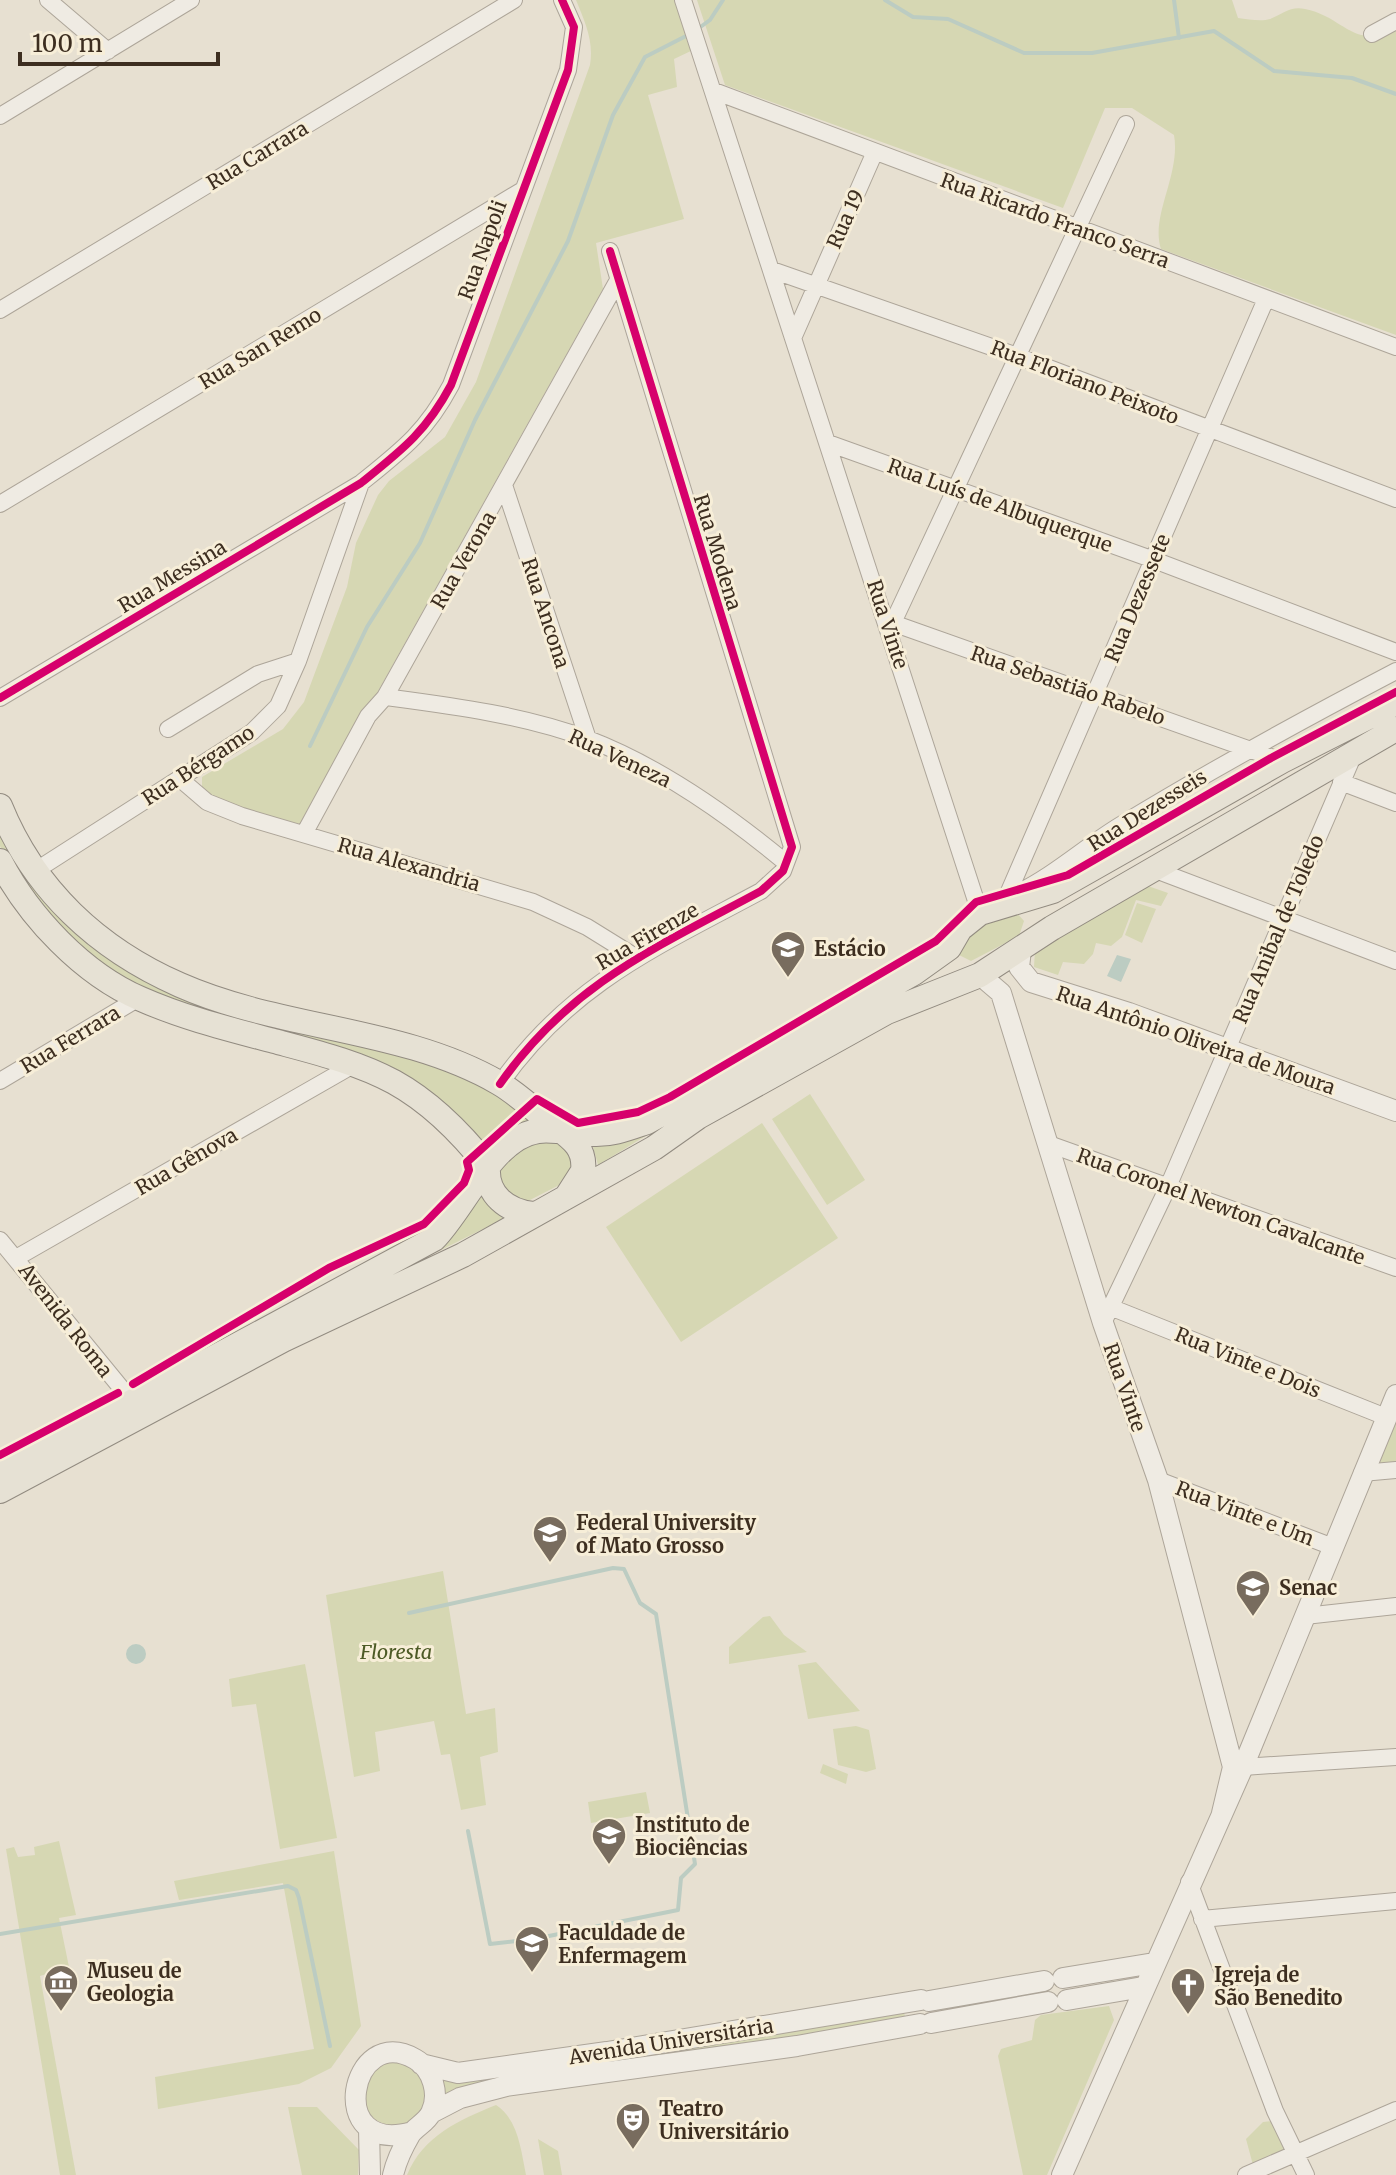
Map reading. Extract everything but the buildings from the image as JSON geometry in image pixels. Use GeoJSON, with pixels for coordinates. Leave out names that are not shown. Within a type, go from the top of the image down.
{"type":"FeatureCollection","features":[{"type":"Feature","properties":{"kind":"main road"},"geometry":{"type":"LineString","coordinates":[[980,975],[956,968],[946,955],[960,929],[980,913],[1014,900],[1053,891],[1282,761],[1396,703]]}},
{"type":"Feature","properties":{"kind":"main road"},"geometry":{"type":"LineString","coordinates":[[0,1491],[283,1340],[463,1255],[654,1148],[698,1117],[887,1012],[980,975],[1153,869],[1396,729]]}},
{"type":"Feature","properties":{"kind":"main road"},"geometry":{"type":"LineString","coordinates":[[0,806],[35,871],[62,907],[88,931],[180,985],[254,1010],[407,1047],[455,1063],[500,1084],[577,1144],[584,1163],[580,1180],[565,1197]]}},
{"type":"Feature","properties":{"kind":"main road"},"geometry":{"type":"LineString","coordinates":[[0,861],[6,888],[96,970],[139,998],[201,1021],[355,1064],[417,1096],[463,1136],[488,1167],[489,1182],[501,1202],[533,1214]]}},
{"type":"Feature","properties":{"kind":"main road"},"geometry":{"type":"LineString","coordinates":[[1014,900],[1036,911],[1036,929],[1021,950]]}},
{"type":"Feature","properties":{"kind":"main road"},"geometry":{"type":"LineString","coordinates":[[0,1473],[434,1239],[452,1221],[502,1150],[526,1134],[614,1133],[647,1122],[844,1014],[914,973],[949,948]]}},
{"type":"Feature","properties":{"kind":"street"},"geometry":{"type":"LineString","coordinates":[[48,0],[108,51]]}},
{"type":"Feature","properties":{"kind":"street"},"geometry":{"type":"LineString","coordinates":[[0,116],[191,0]]}},
{"type":"Feature","properties":{"kind":"street","name":"Rua Carrara"},"geometry":{"type":"LineString","coordinates":[[0,310],[514,0]]}},
{"type":"Feature","properties":{"kind":"street","name":"Rua Napoli"},"geometry":{"type":"LineString","coordinates":[[361,483],[407,445],[432,419],[451,385],[568,70],[574,27],[562,0]]}},
{"type":"Feature","properties":{"kind":"street","name":"Rua Vinte"},"geometry":{"type":"LineString","coordinates":[[684,5],[890,629],[980,913]]}},
{"type":"Feature","properties":{"kind":"street"},"geometry":{"type":"LineString","coordinates":[[1372,34],[1396,21]]}},
{"type":"Feature","properties":{"kind":"street","name":"Rua Ricardo Franco Serra"},"geometry":{"type":"LineString","coordinates":[[714,91],[874,154],[1396,347]]}},
{"type":"Feature","properties":{"kind":"street"},"geometry":{"type":"LineString","coordinates":[[890,629],[1126,124]]}},
{"type":"Feature","properties":{"kind":"street","name":"Rua 19"},"geometry":{"type":"LineString","coordinates":[[816,285],[874,154]]}},
{"type":"Feature","properties":{"kind":"street","name":"Rua San Remo"},"geometry":{"type":"LineString","coordinates":[[0,504],[521,191]]}},
{"type":"Feature","properties":{"kind":"street","name":"Rua Modena"},"geometry":{"type":"LineString","coordinates":[[610,251],[617,282],[791,840],[791,853],[785,862]]}},
{"type":"Feature","properties":{"kind":"street","name":"Rua Floriano Peixoto"},"geometry":{"type":"LineString","coordinates":[[772,270],[1017,356],[1396,499]]}},
{"type":"Feature","properties":{"kind":"street","name":"Rua Verona"},"geometry":{"type":"LineString","coordinates":[[304,834],[368,716],[385,697],[505,488],[617,282]]}},
{"type":"Feature","properties":{"kind":"street"},"geometry":{"type":"LineString","coordinates":[[794,336],[816,285]]}},
{"type":"Feature","properties":{"kind":"street","name":"Rua Dezessete"},"geometry":{"type":"LineString","coordinates":[[1014,900],[1096,694],[1266,299]]}},
{"type":"Feature","properties":{"kind":"street","name":"Rua Luís de Albuquerque"},"geometry":{"type":"LineString","coordinates":[[828,443],[1154,560],[1396,652]]}},
{"type":"Feature","properties":{"kind":"street","name":"Rua Bérgamo"},"geometry":{"type":"LineString","coordinates":[[35,871],[252,732],[278,706],[298,661],[361,483]]}},
{"type":"Feature","properties":{"kind":"street","name":"Rua Messina"},"geometry":{"type":"LineString","coordinates":[[0,698],[361,483]]}},
{"type":"Feature","properties":{"kind":"street","name":"Rua Ancona"},"geometry":{"type":"LineString","coordinates":[[505,488],[588,739]]}},
{"type":"Feature","properties":{"kind":"street","name":"Rua Sebastião Rabelo"},"geometry":{"type":"LineString","coordinates":[[890,629],[901,626],[1282,761]]}},
{"type":"Feature","properties":{"kind":"street"},"geometry":{"type":"LineString","coordinates":[[168,729],[258,674],[298,661]]}},
{"type":"Feature","properties":{"kind":"street","name":"Rua Dezesseis"},"geometry":{"type":"LineString","coordinates":[[1014,900],[1102,836],[1247,749],[1396,671]]}},
{"type":"Feature","properties":{"kind":"street","name":"Rua Veneza"},"geometry":{"type":"LineString","coordinates":[[385,697],[498,714],[588,739],[677,784],[785,862]]}},
{"type":"Feature","properties":{"kind":"street","name":"Rua Anibal de Toledo"},"geometry":{"type":"LineString","coordinates":[[1106,1315],[1167,1189],[1354,754]]}},
{"type":"Feature","properties":{"kind":"street","name":"Rua Alexandria"},"geometry":{"type":"LineString","coordinates":[[179,778],[207,802],[242,816],[533,902],[587,927],[637,958]]}},
{"type":"Feature","properties":{"kind":"street"},"geometry":{"type":"LineString","coordinates":[[1304,780],[1396,803]]}},
{"type":"Feature","properties":{"kind":"street","name":"Rua Firenze"},"geometry":{"type":"LineString","coordinates":[[500,1084],[529,1043],[561,1011],[637,958],[761,891],[777,879],[785,862]]}},
{"type":"Feature","properties":{"kind":"street"},"geometry":{"type":"LineString","coordinates":[[1153,869],[1396,961]]}},
{"type":"Feature","properties":{"kind":"street","name":"Rua Antônio Oliveira de Moura"},"geometry":{"type":"LineString","coordinates":[[1021,950],[1019,967],[1031,982],[1396,1111]]}},
{"type":"Feature","properties":{"kind":"street","name":"Rua Vinte"},"geometry":{"type":"LineString","coordinates":[[980,975],[1001,993],[1046,1143],[1106,1315],[1158,1480],[1233,1767],[1222,1813]]}},
{"type":"Feature","properties":{"kind":"street","name":"Rua Ferrara"},"geometry":{"type":"LineString","coordinates":[[0,1081],[139,998]]}},
{"type":"Feature","properties":{"kind":"street","name":"Rua Gênova"},"geometry":{"type":"LineString","coordinates":[[16,1258],[355,1064]]}},
{"type":"Feature","properties":{"kind":"street","name":"Rua Coronel Newton Cavalcante"},"geometry":{"type":"LineString","coordinates":[[1046,1143],[1167,1189],[1396,1268]]}},
{"type":"Feature","properties":{"kind":"street","name":"Avenida Roma"},"geometry":{"type":"LineString","coordinates":[[0,1240],[131,1400]]}},
{"type":"Feature","properties":{"kind":"street","name":"Rua Vinte e Dois"},"geometry":{"type":"LineString","coordinates":[[1106,1315],[1386,1417]]}},
{"type":"Feature","properties":{"kind":"street"},"geometry":{"type":"LineString","coordinates":[[1062,2175],[1189,1882],[1243,1767],[1396,1395]]}},
{"type":"Feature","properties":{"kind":"street"},"geometry":{"type":"LineString","coordinates":[[1362,1473],[1396,1470]]}},
{"type":"Feature","properties":{"kind":"street","name":"Rua Vinte e Um"},"geometry":{"type":"LineString","coordinates":[[1158,1480],[1333,1547]]}},
{"type":"Feature","properties":{"kind":"street"},"geometry":{"type":"LineString","coordinates":[[1305,1616],[1396,1606]]}},
{"type":"Feature","properties":{"kind":"street"},"geometry":{"type":"LineString","coordinates":[[1243,1767],[1396,1757]]}},
{"type":"Feature","properties":{"kind":"street"},"geometry":{"type":"LineString","coordinates":[[1189,1882],[1275,2111],[1306,2175]]}},
{"type":"Feature","properties":{"kind":"street"},"geometry":{"type":"LineString","coordinates":[[1169,1929],[1189,1922],[1204,1926],[1396,1901]]}},
{"type":"Feature","properties":{"kind":"street","name":"Avenida Universitária"},"geometry":{"type":"LineString","coordinates":[[370,2175],[369,2128],[359,2116],[353,2093],[364,2067],[375,2058],[398,2054],[421,2064],[458,2073],[607,2052],[1154,1963]]}},
{"type":"Feature","properties":{"kind":"street","name":"Avenida Universitária"},"geometry":{"type":"LineString","coordinates":[[393,2175],[412,2132],[431,2113],[460,2098],[506,2086],[807,2044],[1143,1987]]}},
{"type":"Feature","properties":{"kind":"street"},"geometry":{"type":"LineString","coordinates":[[925,2000],[912,2012],[926,2023]]}},
{"type":"Feature","properties":{"kind":"street"},"geometry":{"type":"LineString","coordinates":[[421,2064],[435,2086],[431,2113]]}},
{"type":"Feature","properties":{"kind":"street"},"geometry":{"type":"LineString","coordinates":[[1246,2175],[1396,2110]]}},
{"type":"Feature","properties":{"kind":"street"},"geometry":{"type":"LineString","coordinates":[[369,2128],[385,2135],[412,2132]]}},
{"type":"Feature","properties":{"kind":"green space"},"geometry":{"type":"Polygon","coordinates":[[[576,0],[675,0],[693,50],[674,59],[677,87],[648,95],[684,219],[596,243],[603,289],[301,829],[211,797],[202,788],[202,777],[283,729],[304,702],[347,587],[356,543],[378,495],[389,481],[445,437],[476,382],[590,65],[590,40],[576,0]]]}},
{"type":"Feature","properties":{"kind":"green space"},"geometry":{"type":"Polygon","coordinates":[[[697,0],[1232,0],[1238,18],[1266,20],[1300,8],[1319,13],[1359,34],[1382,34],[1396,27],[1396,335],[1161,249],[1159,223],[1173,165],[1174,135],[1132,108],[1105,108],[1063,208],[725,85],[697,0]]]}},
{"type":"Feature","properties":{"kind":"green space"},"geometry":{"type":"Polygon","coordinates":[[[0,820],[113,959],[455,1070],[541,1123],[490,1151],[423,1091],[172,1005],[95,962],[17,879],[0,846],[0,820]]]}},
{"type":"Feature","properties":{"kind":"green space"},"geometry":{"type":"Polygon","coordinates":[[[1148,886],[1168,893],[1161,906],[1136,900],[1122,937],[1111,946],[1096,943],[1093,954],[1084,964],[1063,962],[1058,975],[1034,967],[1035,950],[1148,886]]]}},
{"type":"Feature","properties":{"kind":"green space"},"geometry":{"type":"Polygon","coordinates":[[[1137,903],[1156,909],[1142,943],[1125,935],[1137,903]]]}},
{"type":"Feature","properties":{"kind":"green space"},"geometry":{"type":"Polygon","coordinates":[[[1016,912],[1024,921],[1019,936],[971,961],[957,954],[974,927],[1016,912]]]}},
{"type":"Feature","properties":{"kind":"green space"},"geometry":{"type":"Polygon","coordinates":[[[810,1094],[865,1180],[827,1205],[772,1119],[810,1094]]]}},
{"type":"Feature","properties":{"kind":"green space"},"geometry":{"type":"Polygon","coordinates":[[[713,1095],[598,1165],[592,1143],[713,1095]]]}},
{"type":"Feature","properties":{"kind":"green space"},"geometry":{"type":"Polygon","coordinates":[[[762,1123],[838,1238],[681,1342],[606,1227],[762,1123]]]}},
{"type":"Feature","properties":{"kind":"green space"},"geometry":{"type":"Polygon","coordinates":[[[558,1137],[576,1154],[573,1178],[528,1201],[507,1195],[498,1175],[508,1158],[530,1144],[558,1137]]]}},
{"type":"Feature","properties":{"kind":"green space"},"geometry":{"type":"Polygon","coordinates":[[[481,1190],[503,1219],[383,1279],[481,1190]]]}},
{"type":"Feature","properties":{"kind":"green space"},"geometry":{"type":"Polygon","coordinates":[[[1396,1403],[1396,1463],[1370,1466],[1396,1403]]]}},
{"type":"Feature","properties":{"kind":"green space","name":"Floresta"},"geometry":{"type":"Polygon","coordinates":[[[443,1571],[466,1714],[495,1708],[498,1752],[480,1757],[486,1805],[461,1810],[450,1754],[441,1755],[434,1721],[375,1732],[380,1771],[354,1777],[326,1595],[443,1571]]]}},
{"type":"Feature","properties":{"kind":"green space"},"geometry":{"type":"Polygon","coordinates":[[[770,1616],[784,1635],[807,1652],[729,1664],[729,1647],[763,1617],[770,1616]]]}},
{"type":"Feature","properties":{"kind":"green space"},"geometry":{"type":"Polygon","coordinates":[[[816,1662],[860,1711],[808,1719],[798,1665],[816,1662]]]}},
{"type":"Feature","properties":{"kind":"green space"},"geometry":{"type":"Polygon","coordinates":[[[305,1664],[337,1838],[280,1849],[256,1704],[232,1707],[229,1679],[305,1664]]]}},
{"type":"Feature","properties":{"kind":"green space"},"geometry":{"type":"Polygon","coordinates":[[[856,1726],[869,1730],[876,1769],[866,1772],[838,1765],[833,1729],[856,1726]]]}},
{"type":"Feature","properties":{"kind":"green space"},"geometry":{"type":"Polygon","coordinates":[[[823,1764],[848,1774],[846,1784],[820,1773],[823,1764]]]}},
{"type":"Feature","properties":{"kind":"green space"},"geometry":{"type":"Polygon","coordinates":[[[646,1792],[650,1813],[591,1823],[588,1802],[646,1792]]]}},
{"type":"Feature","properties":{"kind":"green space"},"geometry":{"type":"Polygon","coordinates":[[[59,1841],[76,1915],[59,1918],[69,1967],[40,1976],[76,2175],[60,2175],[6,1849],[14,1847],[18,1857],[35,1855],[34,1847],[59,1841]]]}},
{"type":"Feature","properties":{"kind":"green space"},"geometry":{"type":"Polygon","coordinates":[[[334,1851],[361,2026],[331,2068],[299,2084],[158,2109],[155,2077],[314,2049],[283,1883],[179,1900],[174,1881],[334,1851]]]}},
{"type":"Feature","properties":{"kind":"green space"},"geometry":{"type":"Polygon","coordinates":[[[1109,2006],[1114,2020],[1047,2175],[1023,2175],[998,2056],[1001,2049],[1032,2040],[1035,2020],[1041,2015],[1109,2006]]]}},
{"type":"Feature","properties":{"kind":"green space"},"geometry":{"type":"Polygon","coordinates":[[[903,2010],[905,2016],[440,2102],[441,2080],[456,2082],[903,2010]]]}},
{"type":"Feature","properties":{"kind":"green space"},"geometry":{"type":"Polygon","coordinates":[[[387,2062],[399,2062],[415,2069],[425,2092],[424,2112],[397,2130],[367,2116],[364,2097],[367,2079],[387,2062]]]}},
{"type":"Feature","properties":{"kind":"green space"},"geometry":{"type":"Polygon","coordinates":[[[496,2105],[514,2127],[526,2175],[407,2175],[414,2161],[432,2140],[456,2123],[496,2105]]]}},
{"type":"Feature","properties":{"kind":"green space"},"geometry":{"type":"Polygon","coordinates":[[[288,2107],[317,2107],[359,2150],[358,2175],[302,2175],[288,2107]]]}},
{"type":"Feature","properties":{"kind":"green space"},"geometry":{"type":"Polygon","coordinates":[[[1272,2121],[1287,2145],[1285,2152],[1253,2165],[1246,2139],[1263,2122],[1272,2121]]]}},
{"type":"Feature","properties":{"kind":"green space"},"geometry":{"type":"Polygon","coordinates":[[[538,2139],[558,2151],[562,2175],[544,2175],[538,2139]]]}},
{"type":"Feature","properties":{"kind":"shaded area"},"geometry":{"type":"Polygon","coordinates":[[[1117,955],[1131,959],[1121,982],[1107,976],[1117,955]]]}},
{"type":"Feature","properties":{"kind":"shaded area"},"geometry":{"type":"Polygon","coordinates":[[[136,1644],[143,1647],[146,1654],[143,1661],[136,1664],[129,1661],[126,1654],[129,1647],[136,1644]]]}},
{"type":"Feature","properties":{"kind":"waterway"},"geometry":{"type":"LineString","coordinates":[[699,28],[710,20],[723,0]]}},
{"type":"Feature","properties":{"kind":"waterway"},"geometry":{"type":"LineString","coordinates":[[885,0],[913,17],[948,19],[1024,53],[1092,53],[1214,31],[1274,71],[1352,78],[1396,94]]}},
{"type":"Feature","properties":{"kind":"waterway"},"geometry":{"type":"LineString","coordinates":[[1174,0],[1179,38]]}},
{"type":"Feature","properties":{"kind":"waterway"},"geometry":{"type":"LineString","coordinates":[[310,746],[367,627],[420,543],[475,420],[568,241],[613,115],[645,57],[688,35]]}},
{"type":"Feature","properties":{"kind":"waterway"},"geometry":{"type":"LineString","coordinates":[[409,1613],[613,1568],[624,1569],[640,1603],[656,1614],[695,1864],[681,1878],[678,1910],[534,1939],[490,1944],[468,1831]]}},
{"type":"Feature","properties":{"kind":"waterway"},"geometry":{"type":"LineString","coordinates":[[0,1934],[288,1886],[296,1890],[299,1898],[330,2046]]}},
{"type":"Feature","properties":{"kind":"cycle path"},"geometry":{"type":"LineString","coordinates":[[0,698],[361,483],[401,450],[432,416],[451,385],[568,70],[574,27],[562,0]]}},
{"type":"Feature","properties":{"kind":"cycle path"},"geometry":{"type":"LineString","coordinates":[[500,1084],[527,1049],[586,994],[651,950],[761,891],[783,871],[792,847],[610,251]]}},
{"type":"Feature","properties":{"kind":"cycle path"},"geometry":{"type":"LineString","coordinates":[[133,1384],[329,1268],[424,1224],[464,1183],[469,1170],[467,1162],[537,1099],[578,1123],[638,1112],[670,1097],[936,941],[976,902],[1068,875],[1271,758],[1396,692]]}},
{"type":"Feature","properties":{"kind":"cycle path"},"geometry":{"type":"LineString","coordinates":[[0,1455],[118,1393]]}},
{"type":"Feature","properties":{"kind":"place","name":"Estácio"},"geometry":{"type":"Point","coordinates":[788,979]}},
{"type":"Feature","properties":{"kind":"place","name":"Federal University of Mato Grosso"},"geometry":{"type":"Point","coordinates":[550,1564]}},
{"type":"Feature","properties":{"kind":"place","name":"Senac"},"geometry":{"type":"Point","coordinates":[1253,1618]}},
{"type":"Feature","properties":{"kind":"place","name":"Instituto de Biociências"},"geometry":{"type":"Point","coordinates":[609,1866]}},
{"type":"Feature","properties":{"kind":"place","name":"Faculdade de Enfermagem"},"geometry":{"type":"Point","coordinates":[532,1974]}},
{"type":"Feature","properties":{"kind":"place","name":"Museu de Geologia"},"geometry":{"type":"Point","coordinates":[61,2013]}},
{"type":"Feature","properties":{"kind":"place","name":"Igreja de São Benedito"},"geometry":{"type":"Point","coordinates":[1188,2016]}},
{"type":"Feature","properties":{"kind":"place","name":"Teatro Universitário"},"geometry":{"type":"Point","coordinates":[633,2151]}}]}
